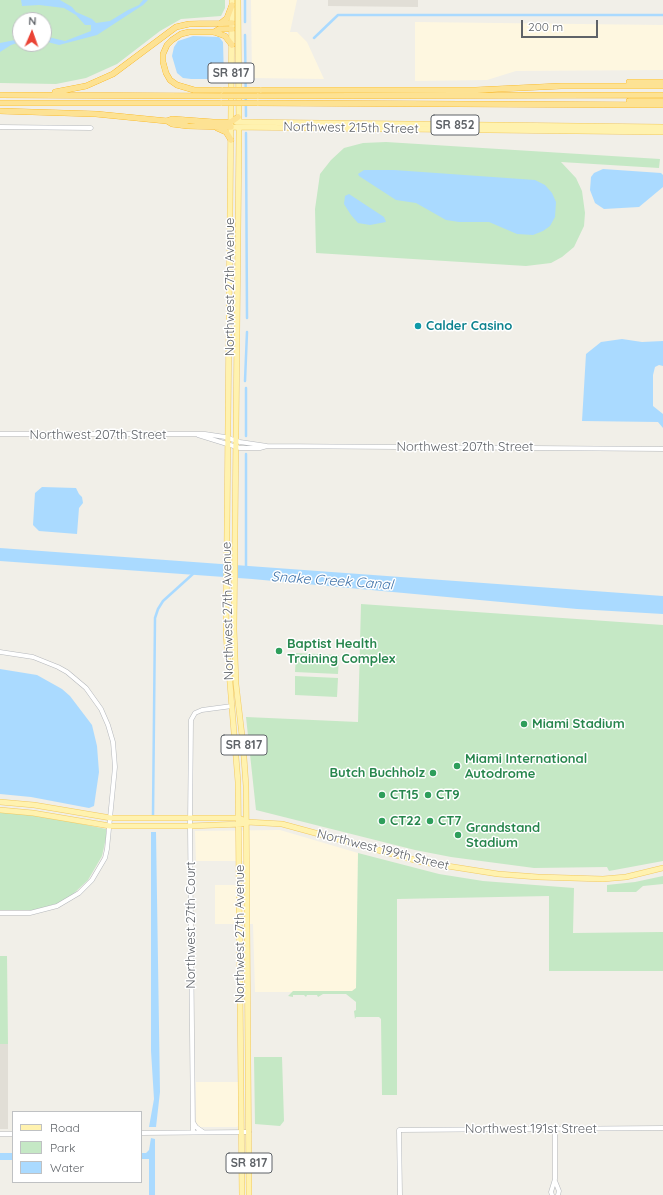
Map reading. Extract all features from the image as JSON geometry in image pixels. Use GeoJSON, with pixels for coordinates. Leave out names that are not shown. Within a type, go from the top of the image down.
{"type":"FeatureCollection","features":[{"type":"Feature","properties":{"kind":"highway"},"geometry":{"type":"LineString","coordinates":[[221,23],[227,18],[232,2]]}},
{"type":"Feature","properties":{"kind":"highway"},"geometry":{"type":"LineString","coordinates":[[39,95],[76,89],[98,81],[122,68],[176,27],[189,24],[221,23],[235,26]]}},
{"type":"Feature","properties":{"kind":"highway"},"geometry":{"type":"LineString","coordinates":[[214,32],[219,29],[235,26]]}},
{"type":"Feature","properties":{"kind":"highway"},"geometry":{"type":"LineString","coordinates":[[232,45],[226,36],[214,32],[189,32],[176,36],[165,48],[163,65],[170,80],[177,85],[194,90],[257,96],[663,93]]}},
{"type":"Feature","properties":{"kind":"highway"},"geometry":{"type":"LineString","coordinates":[[0,95],[222,93],[260,90],[476,90],[663,82]]}},
{"type":"Feature","properties":{"kind":"highway"},"geometry":{"type":"LineString","coordinates":[[561,86],[663,86]]}},
{"type":"Feature","properties":{"kind":"highway"},"geometry":{"type":"LineString","coordinates":[[557,105],[608,101],[663,101]]}},
{"type":"Feature","properties":{"kind":"highway"},"geometry":{"type":"LineString","coordinates":[[0,103],[663,105]]}},
{"type":"Feature","properties":{"kind":"highway"},"geometry":{"type":"LineString","coordinates":[[0,111],[98,114],[167,121],[172,124],[217,128],[226,132],[231,140]]}},
{"type":"Feature","properties":{"kind":"highway"},"geometry":{"type":"LineString","coordinates":[[167,121],[172,119],[231,124]]}},
{"type":"Feature","properties":{"kind":"highway"},"geometry":{"type":"LineString","coordinates":[[217,128],[238,122]]}},
{"type":"Feature","properties":{"kind":"main road","name":"SR 817"},"geometry":{"type":"LineString","coordinates":[[231,124],[232,45],[238,0]]}},
{"type":"Feature","properties":{"kind":"main road","name":"SR 817"},"geometry":{"type":"LineString","coordinates":[[232,2],[235,26],[238,122]]}},
{"type":"Feature","properties":{"kind":"main road","name":"Northwest 215th Street"},"geometry":{"type":"LineString","coordinates":[[231,124],[238,122],[334,126],[663,132]]}},
{"type":"Feature","properties":{"kind":"main road","name":"Northwest 27th Avenue"},"geometry":{"type":"LineString","coordinates":[[238,122],[234,582],[235,668],[244,744],[247,822],[249,1195]]}},
{"type":"Feature","properties":{"kind":"main road","name":"Northwest 27th Avenue"},"geometry":{"type":"LineString","coordinates":[[231,124],[226,581],[228,668],[236,744],[239,818],[242,1195]]}},
{"type":"Feature","properties":{"kind":"main road","name":"Northwest 215th Street"},"geometry":{"type":"LineString","coordinates":[[334,126],[663,127]]}},
{"type":"Feature","properties":{"kind":"main road"},"geometry":{"type":"LineString","coordinates":[[518,130],[527,126]]}},
{"type":"Feature","properties":{"kind":"main road"},"geometry":{"type":"LineString","coordinates":[[230,170],[236,174],[238,180]]}},
{"type":"Feature","properties":{"kind":"main road"},"geometry":{"type":"LineString","coordinates":[[230,219],[237,225],[230,232]]}},
{"type":"Feature","properties":{"kind":"main road"},"geometry":{"type":"LineString","coordinates":[[229,385],[236,385]]}},
{"type":"Feature","properties":{"kind":"main road"},"geometry":{"type":"LineString","coordinates":[[228,668],[235,668]]}},
{"type":"Feature","properties":{"kind":"main road"},"geometry":{"type":"LineString","coordinates":[[236,744],[244,744]]}},
{"type":"Feature","properties":{"kind":"main road","name":"Northwest 199th Street"},"geometry":{"type":"LineString","coordinates":[[0,802],[34,805],[111,818],[239,818],[247,822],[291,826],[422,862],[498,874],[546,878],[603,879],[626,877],[663,868]]}},
{"type":"Feature","properties":{"kind":"main road","name":"Northwest 199th Street"},"geometry":{"type":"LineString","coordinates":[[0,810],[32,813],[110,826],[239,825],[247,822]]}},
{"type":"Feature","properties":{"kind":"main road"},"geometry":{"type":"LineString","coordinates":[[240,907],[244,910],[247,920]]}},
{"type":"Feature","properties":{"kind":"street"},"geometry":{"type":"LineString","coordinates":[[0,127],[91,128]]}},
{"type":"Feature","properties":{"kind":"street","name":"Northwest 207th Street"},"geometry":{"type":"LineString","coordinates":[[0,434],[195,435],[228,441],[235,444],[267,446],[663,449]]}},
{"type":"Feature","properties":{"kind":"street"},"geometry":{"type":"LineString","coordinates":[[0,652],[25,655],[41,659],[58,666],[86,688],[101,708],[113,742],[115,767],[111,818],[105,858],[92,880],[79,893],[57,906],[30,913],[0,913]]}},
{"type":"Feature","properties":{"kind":"street","name":"Northwest 27th Court"},"geometry":{"type":"LineString","coordinates":[[193,1132],[190,826],[192,717],[202,710],[232,706]]}},
{"type":"Feature","properties":{"kind":"street"},"geometry":{"type":"LineString","coordinates":[[192,1117],[196,1127],[204,1132]]}},
{"type":"Feature","properties":{"kind":"street","name":"Northwest 191st Street"},"geometry":{"type":"LineString","coordinates":[[400,1195],[399,1130],[663,1128]]}},
{"type":"Feature","properties":{"kind":"street"},"geometry":{"type":"LineString","coordinates":[[552,1195],[555,1179],[555,1129]]}},
{"type":"Feature","properties":{"kind":"street"},"geometry":{"type":"LineString","coordinates":[[142,1133],[249,1132]]}},
{"type":"Feature","properties":{"kind":"street"},"geometry":{"type":"LineString","coordinates":[[0,1134],[12,1134]]}},
{"type":"Feature","properties":{"kind":"street"},"geometry":{"type":"LineString","coordinates":[[555,1179],[558,1195]]}},
{"type":"Feature","properties":{"kind":"street"},"geometry":{"type":"LineString","coordinates":[[553,1189],[558,1189]]}},
{"type":"Feature","properties":{"kind":"shaded area"},"geometry":{"type":"Polygon","coordinates":[[[251,0],[297,0],[290,32],[297,32],[307,42],[324,79],[252,78],[251,0]]]}},
{"type":"Feature","properties":{"kind":"shaded area"},"geometry":{"type":"Polygon","coordinates":[[[328,0],[418,0],[418,7],[328,6],[328,0]]]}},
{"type":"Feature","properties":{"kind":"shaded area"},"geometry":{"type":"Polygon","coordinates":[[[415,22],[663,25],[663,70],[516,71],[487,80],[415,81],[415,22]]]}},
{"type":"Feature","properties":{"kind":"shaded area"},"geometry":{"type":"Polygon","coordinates":[[[280,830],[358,853],[357,992],[255,992],[253,924],[215,924],[215,885],[249,885],[249,861],[196,861],[195,831],[280,830]]]}},
{"type":"Feature","properties":{"kind":"shaded area"},"geometry":{"type":"Polygon","coordinates":[[[0,1044],[8,1044],[8,1129],[0,1129],[0,1044]]]}},
{"type":"Feature","properties":{"kind":"shaded area"},"geometry":{"type":"Polygon","coordinates":[[[196,1082],[238,1082],[237,1127],[200,1127],[196,1123],[196,1082]]]}},
{"type":"Feature","properties":{"kind":"green space"},"geometry":{"type":"Polygon","coordinates":[[[0,0],[225,0],[225,8],[221,16],[181,19],[160,31],[117,64],[86,78],[56,84],[0,83],[0,0]]]}},
{"type":"Feature","properties":{"kind":"green space"},"geometry":{"type":"Polygon","coordinates":[[[386,142],[660,159],[659,168],[561,162],[576,178],[582,191],[585,213],[584,226],[574,247],[562,257],[551,263],[526,266],[316,253],[315,209],[320,174],[331,160],[344,148],[363,143],[386,142]]]}},
{"type":"Feature","properties":{"kind":"green space","name":"Miami International Autodrome"},"geometry":{"type":"Polygon","coordinates":[[[361,604],[663,625],[663,861],[609,871],[607,867],[534,868],[451,857],[415,850],[256,810],[246,717],[358,722],[361,604]]]}},
{"type":"Feature","properties":{"kind":"green space"},"geometry":{"type":"Polygon","coordinates":[[[296,653],[339,655],[338,674],[295,672],[296,653]]]}},
{"type":"Feature","properties":{"kind":"green space"},"geometry":{"type":"Polygon","coordinates":[[[295,676],[338,678],[337,697],[295,695],[295,676]]]}},
{"type":"Feature","properties":{"kind":"green space"},"geometry":{"type":"Polygon","coordinates":[[[0,812],[43,816],[106,829],[106,838],[102,856],[88,880],[71,896],[59,903],[35,910],[0,910],[0,812]]]}},
{"type":"Feature","properties":{"kind":"green space"},"geometry":{"type":"Polygon","coordinates":[[[358,853],[439,874],[483,881],[574,888],[573,933],[663,932],[663,971],[549,971],[549,896],[397,899],[397,1095],[382,1095],[381,1019],[379,1017],[356,1017],[355,1019],[354,1011],[356,1010],[356,1002],[346,994],[323,994],[318,997],[317,995],[307,995],[306,997],[304,995],[293,995],[293,997],[288,996],[293,991],[352,991],[356,988],[358,853]]]}},
{"type":"Feature","properties":{"kind":"green space"},"geometry":{"type":"Polygon","coordinates":[[[663,876],[663,884],[643,886],[636,892],[607,892],[607,885],[635,882],[663,876]]]}},
{"type":"Feature","properties":{"kind":"green space"},"geometry":{"type":"Polygon","coordinates":[[[0,956],[7,956],[8,1044],[0,1044],[0,956]]]}},
{"type":"Feature","properties":{"kind":"green space"},"geometry":{"type":"Polygon","coordinates":[[[254,1057],[282,1057],[284,1121],[280,1126],[255,1124],[254,1057]]]}},
{"type":"Feature","properties":{"kind":"water"},"geometry":{"type":"Polygon","coordinates":[[[21,0],[60,0],[72,7],[76,12],[92,19],[96,23],[110,21],[139,5],[143,0],[148,0],[143,5],[97,35],[59,45],[52,43],[52,38],[65,41],[91,31],[91,25],[85,25],[76,15],[64,8],[39,5],[22,6],[21,0]]]}},
{"type":"Feature","properties":{"kind":"water"},"geometry":{"type":"Polygon","coordinates":[[[193,36],[219,37],[223,42],[224,79],[183,78],[177,73],[172,56],[174,47],[178,41],[193,36]]]}},
{"type":"Feature","properties":{"kind":"water"},"geometry":{"type":"Polygon","coordinates":[[[12,41],[12,45],[0,52],[0,43],[12,41]]]}},
{"type":"Feature","properties":{"kind":"water"},"geometry":{"type":"Polygon","coordinates":[[[603,169],[661,173],[663,175],[663,187],[639,207],[604,209],[595,203],[590,190],[591,177],[594,173],[603,169]]]}},
{"type":"Feature","properties":{"kind":"water"},"geometry":{"type":"Polygon","coordinates":[[[364,170],[394,170],[535,180],[545,185],[552,193],[556,202],[555,217],[550,226],[533,235],[517,234],[489,222],[459,222],[446,220],[416,203],[396,200],[359,176],[358,174],[364,170]]]}},
{"type":"Feature","properties":{"kind":"water"},"geometry":{"type":"Polygon","coordinates":[[[349,194],[384,217],[386,222],[370,225],[358,223],[344,204],[345,196],[349,194]]]}},
{"type":"Feature","properties":{"kind":"water"},"geometry":{"type":"Polygon","coordinates":[[[622,339],[642,342],[663,341],[663,366],[659,365],[655,367],[653,375],[653,406],[663,414],[663,428],[658,422],[582,421],[586,354],[601,342],[622,339]]]}},
{"type":"Feature","properties":{"kind":"water"},"geometry":{"type":"Polygon","coordinates":[[[42,487],[76,488],[82,497],[83,503],[79,508],[77,534],[39,531],[33,525],[35,493],[42,487]]]}},
{"type":"Feature","properties":{"kind":"water","name":"Snake Creek Canal"},"geometry":{"type":"Polygon","coordinates":[[[0,548],[663,596],[663,614],[577,609],[252,579],[0,561],[0,548]]]}},
{"type":"Feature","properties":{"kind":"water"},"geometry":{"type":"Polygon","coordinates":[[[0,669],[37,675],[62,689],[70,696],[92,725],[97,746],[99,772],[94,806],[89,808],[31,797],[0,794],[0,669]]]}},
{"type":"Feature","properties":{"kind":"water"},"geometry":{"type":"Polygon","coordinates":[[[151,832],[156,832],[160,1092],[156,1127],[149,1127],[154,1099],[151,1051],[151,832]]]}},
{"type":"Feature","properties":{"kind":"water"},"geometry":{"type":"Polygon","coordinates":[[[151,1138],[155,1139],[155,1195],[149,1195],[149,1159],[142,1159],[142,1153],[146,1153],[149,1150],[151,1138]]]}},
{"type":"Feature","properties":{"kind":"water"},"geometry":{"type":"Polygon","coordinates":[[[0,1153],[12,1153],[12,1160],[0,1160],[0,1153]]]}},
{"type":"Feature","properties":{"kind":"pier"},"geometry":{"type":"Polygon","coordinates":[[[224,562],[238,563],[238,580],[224,579],[224,562]]]}},
{"type":"Feature","properties":{"kind":"waterway"},"geometry":{"type":"LineString","coordinates":[[245,0],[245,22]]}},
{"type":"Feature","properties":{"kind":"waterway"},"geometry":{"type":"LineString","coordinates":[[314,38],[338,15],[663,15]]}},
{"type":"Feature","properties":{"kind":"waterway"},"geometry":{"type":"LineString","coordinates":[[245,35],[246,116]]}},
{"type":"Feature","properties":{"kind":"waterway"},"geometry":{"type":"LineString","coordinates":[[246,133],[247,318]]}},
{"type":"Feature","properties":{"kind":"waterway"},"geometry":{"type":"LineString","coordinates":[[245,381],[247,332]]}},
{"type":"Feature","properties":{"kind":"waterway"},"geometry":{"type":"LineString","coordinates":[[246,388],[246,436]]}},
{"type":"Feature","properties":{"kind":"waterway"},"geometry":{"type":"LineString","coordinates":[[246,454],[246,567]]}},
{"type":"Feature","properties":{"kind":"waterway"},"geometry":{"type":"LineString","coordinates":[[153,815],[155,618],[163,601],[194,573]]}},
{"type":"Feature","properties":{"kind":"place","name":"Calder Casino"},"geometry":{"type":"Point","coordinates":[418,326]}},
{"type":"Feature","properties":{"kind":"place","name":"Baptist Health Training Complex"},"geometry":{"type":"Point","coordinates":[279,651]}},
{"type":"Feature","properties":{"kind":"place","name":"Miami Stadium"},"geometry":{"type":"Point","coordinates":[524,724]}},
{"type":"Feature","properties":{"kind":"place","name":"Miami International Autodrome"},"geometry":{"type":"Point","coordinates":[457,766]}},
{"type":"Feature","properties":{"kind":"place","name":"Butch Buchholz"},"geometry":{"type":"Point","coordinates":[433,773]}},
{"type":"Feature","properties":{"kind":"place","name":"CT15"},"geometry":{"type":"Point","coordinates":[382,795]}},
{"type":"Feature","properties":{"kind":"place","name":"CT9"},"geometry":{"type":"Point","coordinates":[428,795]}},
{"type":"Feature","properties":{"kind":"place","name":"CT22"},"geometry":{"type":"Point","coordinates":[382,821]}},
{"type":"Feature","properties":{"kind":"place","name":"CT7"},"geometry":{"type":"Point","coordinates":[430,821]}},
{"type":"Feature","properties":{"kind":"place","name":"Grandstand Stadium"},"geometry":{"type":"Point","coordinates":[458,835]}}]}
